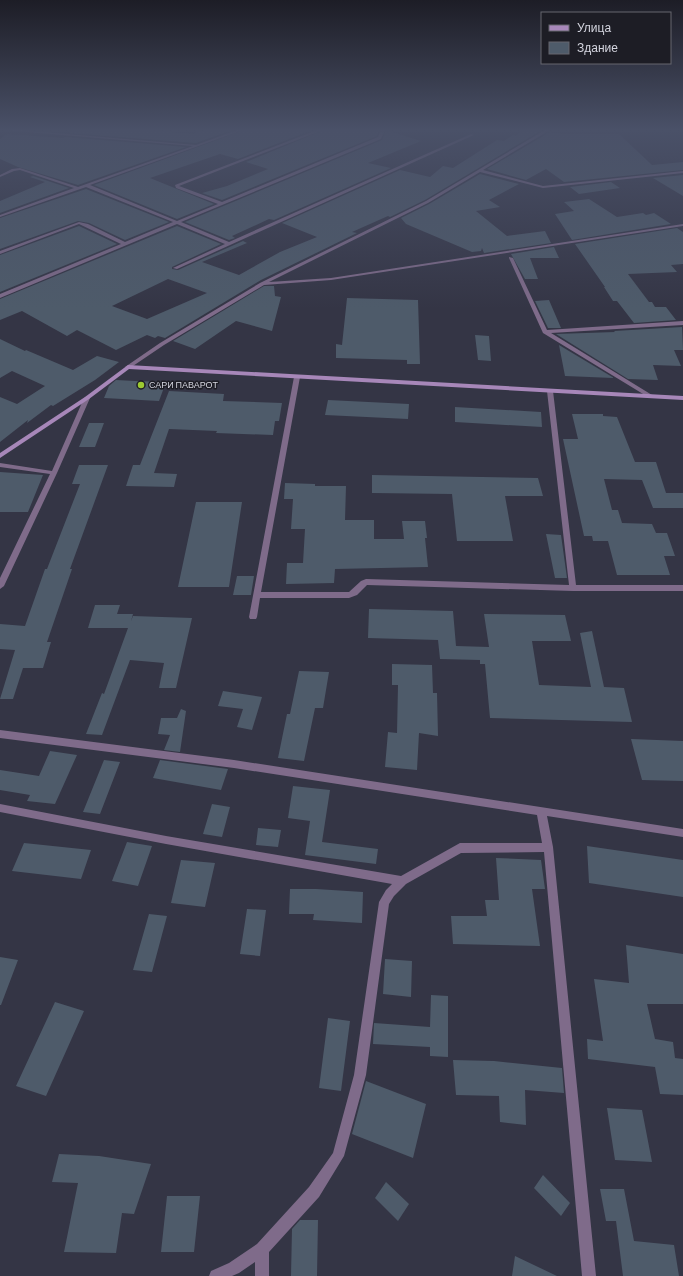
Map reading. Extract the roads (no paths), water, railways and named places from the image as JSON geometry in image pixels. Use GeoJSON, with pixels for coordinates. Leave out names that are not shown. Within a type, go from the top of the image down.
{"type":"FeatureCollection","features":[{"type":"Feature","properties":{"kind":"street"},"geometry":{"type":"LineString","coordinates":[[0,216],[74,190]]}},
{"type":"Feature","properties":{"kind":"street"},"geometry":{"type":"LineString","coordinates":[[97,190],[230,244]]}},
{"type":"Feature","properties":{"kind":"street"},"geometry":{"type":"LineString","coordinates":[[184,190],[222,204]]}},
{"type":"Feature","properties":{"kind":"street"},"geometry":{"type":"LineString","coordinates":[[0,296],[257,190]]}},
{"type":"Feature","properties":{"kind":"street"},"geometry":{"type":"LineString","coordinates":[[175,268],[351,190]]}},
{"type":"Feature","properties":{"kind":"street"},"geometry":{"type":"LineString","coordinates":[[0,456],[168,340],[262,284],[427,202],[449,190]]}},
{"type":"Feature","properties":{"kind":"street"},"geometry":{"type":"LineString","coordinates":[[0,253],[80,223],[125,244]]}},
{"type":"Feature","properties":{"kind":"street"},"geometry":{"type":"LineString","coordinates":[[262,284],[330,280],[683,225]]}},
{"type":"Feature","properties":{"kind":"street"},"geometry":{"type":"LineString","coordinates":[[511,258],[545,332],[650,396]]}},
{"type":"Feature","properties":{"kind":"street"},"geometry":{"type":"LineString","coordinates":[[545,332],[683,323]]}},
{"type":"Feature","properties":{"kind":"street"},"geometry":{"type":"LineString","coordinates":[[128,367],[683,398]]}},
{"type":"Feature","properties":{"kind":"street"},"geometry":{"type":"LineString","coordinates":[[253,617],[297,377]]}},
{"type":"Feature","properties":{"kind":"street"},"geometry":{"type":"LineString","coordinates":[[550,390],[573,588]]}},
{"type":"Feature","properties":{"kind":"street"},"geometry":{"type":"LineString","coordinates":[[0,586],[54,473],[86,398]]}},
{"type":"Feature","properties":{"kind":"street"},"geometry":{"type":"LineString","coordinates":[[0,465],[54,473]]}},
{"type":"Feature","properties":{"kind":"street"},"geometry":{"type":"LineString","coordinates":[[257,595],[349,596],[366,582],[573,588],[683,588]]}},
{"type":"Feature","properties":{"kind":"street"},"geometry":{"type":"LineString","coordinates":[[0,734],[234,764],[683,833]]}},
{"type":"Feature","properties":{"kind":"street"},"geometry":{"type":"LineString","coordinates":[[0,808],[166,840],[402,881]]}},
{"type":"Feature","properties":{"kind":"street"},"geometry":{"type":"LineString","coordinates":[[542,812],[548,847],[589,1276]]}},
{"type":"Feature","properties":{"kind":"street"},"geometry":{"type":"LineString","coordinates":[[216,1276],[234,1268],[262,1249],[314,1192],[338,1156],[360,1074],[384,902],[390,892],[402,881],[460,848],[548,847]]}},
{"type":"Feature","properties":{"kind":"street"},"geometry":{"type":"LineString","coordinates":[[262,1249],[262,1276]]}},
{"type":"Feature","properties":{"kind":"place","name":"САРИ ПАВАРОТ"},"geometry":{"type":"Point","coordinates":[141,385]}}]}
